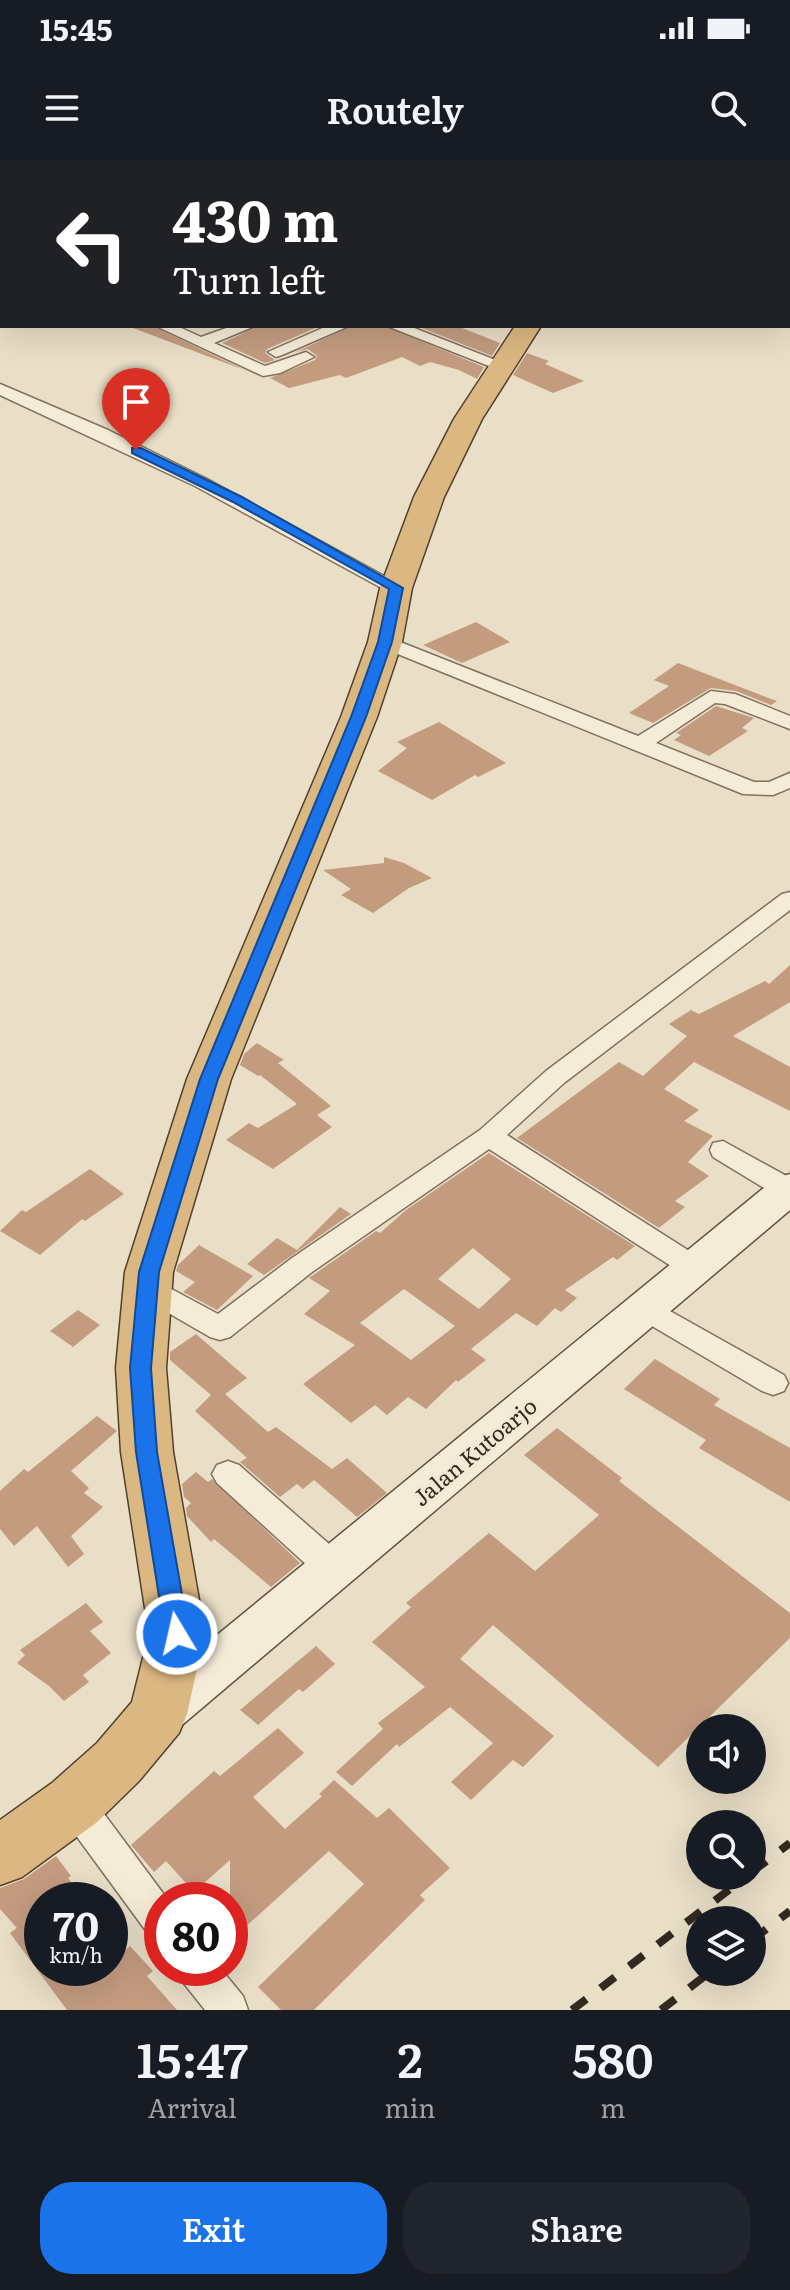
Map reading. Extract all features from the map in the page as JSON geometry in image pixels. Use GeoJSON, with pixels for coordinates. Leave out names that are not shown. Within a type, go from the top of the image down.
{"type":"FeatureCollection","features":[{"type":"Feature","properties":{"kind":"highway"},"geometry":{"type":"LineString","coordinates":[[0,1856],[74,1803],[118,1762],[158,1714],[177,1634],[147,1452],[141,1368],[149,1272],[209,1079],[359,717],[385,642],[396,588],[433,487],[503,362],[527,328]]}},
{"type":"Feature","properties":{"kind":"main road","name":"Jalan Kutoarjo"},"geometry":{"type":"LineString","coordinates":[[158,1714],[252,1639],[789,1189]]}},
{"type":"Feature","properties":{"kind":"street"},"geometry":{"type":"LineString","coordinates":[[168,328],[267,372],[306,357]]}},
{"type":"Feature","properties":{"kind":"street"},"geometry":{"type":"LineString","coordinates":[[200,343],[241,328]]}},
{"type":"Feature","properties":{"kind":"street"},"geometry":{"type":"LineString","coordinates":[[246,364],[336,328]]}},
{"type":"Feature","properties":{"kind":"street"},"geometry":{"type":"LineString","coordinates":[[416,329],[503,362]]}},
{"type":"Feature","properties":{"kind":"street"},"geometry":{"type":"LineString","coordinates":[[0,389],[86,426],[238,500],[396,588]]}},
{"type":"Feature","properties":{"kind":"street"},"geometry":{"type":"LineString","coordinates":[[385,642],[751,789],[773,788],[790,780]]}},
{"type":"Feature","properties":{"kind":"street"},"geometry":{"type":"LineString","coordinates":[[642,743],[711,697],[728,698],[790,723]]}},
{"type":"Feature","properties":{"kind":"street"},"geometry":{"type":"LineString","coordinates":[[149,1288],[220,1329],[302,1265],[489,1136],[555,1077],[790,899]]}},
{"type":"Feature","properties":{"kind":"street"},"geometry":{"type":"LineString","coordinates":[[489,1136],[695,1268]]}},
{"type":"Feature","properties":{"kind":"street"},"geometry":{"type":"LineString","coordinates":[[723,1150],[789,1189]]}},
{"type":"Feature","properties":{"kind":"street"},"geometry":{"type":"LineString","coordinates":[[645,1308],[773,1383]]}},
{"type":"Feature","properties":{"kind":"street"},"geometry":{"type":"LineString","coordinates":[[228,1474],[333,1568]]}},
{"type":"Feature","properties":{"kind":"street"},"geometry":{"type":"LineString","coordinates":[[74,1803],[144,1898]]}},
{"type":"Feature","properties":{"kind":"street"},"geometry":{"type":"LineString","coordinates":[[210,1986],[229,2010]]}},
{"type":"Feature","properties":{"kind":"building"},"geometry":{"type":"Polygon","coordinates":[[[133,328],[157,328],[244,370],[133,328]]]}},
{"type":"Feature","properties":{"kind":"building"},"geometry":{"type":"Polygon","coordinates":[[[254,328],[315,328],[267,349],[265,353],[275,360],[265,363],[222,343],[254,328]]]}},
{"type":"Feature","properties":{"kind":"building"},"geometry":{"type":"Polygon","coordinates":[[[348,328],[389,328],[484,367],[477,379],[430,362],[420,366],[402,357],[346,378],[340,375],[289,388],[270,378],[315,360],[317,356],[308,349],[296,352],[348,328]]]}},
{"type":"Feature","properties":{"kind":"building"},"geometry":{"type":"Polygon","coordinates":[[[422,328],[462,328],[500,343],[492,356],[422,328]]]}},
{"type":"Feature","properties":{"kind":"building"},"geometry":{"type":"Polygon","coordinates":[[[527,353],[549,361],[545,364],[584,381],[553,393],[513,375],[527,353]]]}},
{"type":"Feature","properties":{"kind":"building"},"geometry":{"type":"Polygon","coordinates":[[[476,622],[510,642],[462,663],[423,645],[476,622]]]}},
{"type":"Feature","properties":{"kind":"building"},"geometry":{"type":"Polygon","coordinates":[[[678,663],[777,701],[771,705],[736,691],[711,688],[653,723],[629,713],[669,686],[654,680],[678,663]]]}},
{"type":"Feature","properties":{"kind":"building"},"geometry":{"type":"Polygon","coordinates":[[[716,706],[754,718],[742,728],[748,731],[709,756],[674,740],[681,735],[676,733],[716,706]]]}},
{"type":"Feature","properties":{"kind":"building"},"geometry":{"type":"Polygon","coordinates":[[[439,722],[506,763],[478,777],[475,775],[432,800],[378,771],[407,748],[397,742],[439,722]]]}},
{"type":"Feature","properties":{"kind":"building"},"geometry":{"type":"Polygon","coordinates":[[[384,857],[404,863],[432,878],[409,888],[373,913],[341,895],[351,889],[323,870],[384,863],[384,857]]]}},
{"type":"Feature","properties":{"kind":"building"},"geometry":{"type":"Polygon","coordinates":[[[790,965],[790,1002],[733,1036],[790,1067],[790,1111],[694,1062],[664,1089],[699,1110],[684,1121],[713,1136],[688,1162],[709,1176],[675,1201],[685,1207],[659,1228],[517,1138],[619,1062],[643,1076],[687,1036],[669,1024],[691,1010],[699,1014],[765,981],[769,984],[790,965]]]}},
{"type":"Feature","properties":{"kind":"building"},"geometry":{"type":"Polygon","coordinates":[[[257,1043],[284,1060],[278,1063],[331,1106],[317,1115],[332,1127],[273,1169],[226,1140],[249,1123],[258,1128],[297,1104],[260,1075],[240,1065],[244,1054],[257,1043]]]}},
{"type":"Feature","properties":{"kind":"building"},"geometry":{"type":"Polygon","coordinates":[[[489,1153],[635,1246],[565,1290],[577,1298],[561,1312],[555,1308],[537,1326],[516,1313],[471,1349],[486,1360],[458,1382],[456,1380],[426,1409],[408,1397],[387,1415],[375,1405],[351,1423],[303,1384],[355,1345],[304,1314],[330,1291],[309,1278],[376,1231],[380,1233],[406,1210],[489,1153]],[[473,1248],[438,1279],[479,1309],[511,1279],[473,1248]],[[404,1289],[360,1323],[411,1360],[455,1326],[404,1289]]]}},
{"type":"Feature","properties":{"kind":"building"},"geometry":{"type":"Polygon","coordinates":[[[90,1169],[124,1194],[85,1221],[82,1219],[40,1255],[0,1231],[22,1210],[26,1212],[90,1169]]]}},
{"type":"Feature","properties":{"kind":"building"},"geometry":{"type":"Polygon","coordinates":[[[340,1207],[351,1214],[264,1275],[247,1264],[277,1238],[297,1250],[340,1207]]]}},
{"type":"Feature","properties":{"kind":"building"},"geometry":{"type":"Polygon","coordinates":[[[199,1245],[253,1276],[217,1310],[183,1292],[195,1282],[176,1271],[178,1265],[199,1245]]]}},
{"type":"Feature","properties":{"kind":"building"},"geometry":{"type":"Polygon","coordinates":[[[78,1310],[100,1325],[73,1347],[50,1331],[78,1310]]]}},
{"type":"Feature","properties":{"kind":"building"},"geometry":{"type":"Polygon","coordinates":[[[196,1334],[247,1378],[225,1394],[268,1432],[276,1427],[332,1469],[347,1458],[387,1493],[357,1517],[314,1480],[303,1489],[297,1484],[280,1497],[240,1462],[247,1458],[195,1411],[211,1395],[170,1360],[170,1352],[196,1334]]]}},
{"type":"Feature","properties":{"kind":"building"},"geometry":{"type":"Polygon","coordinates":[[[655,1359],[720,1399],[714,1405],[790,1448],[790,1502],[699,1448],[706,1440],[624,1389],[655,1359]]]}},
{"type":"Feature","properties":{"kind":"building"},"geometry":{"type":"Polygon","coordinates":[[[97,1416],[117,1431],[71,1471],[89,1488],[84,1493],[103,1507],[71,1536],[84,1554],[68,1567],[37,1526],[14,1546],[0,1529],[0,1491],[24,1469],[28,1472],[97,1416]]]}},
{"type":"Feature","properties":{"kind":"building"},"geometry":{"type":"Polygon","coordinates":[[[557,1428],[622,1478],[619,1481],[790,1613],[790,1638],[712,1714],[686,1714],[686,1740],[658,1767],[493,1625],[460,1659],[554,1736],[523,1767],[513,1760],[471,1800],[451,1782],[493,1743],[450,1707],[399,1747],[397,1744],[352,1786],[336,1772],[383,1729],[378,1723],[425,1687],[372,1642],[411,1607],[406,1603],[489,1533],[535,1571],[599,1515],[524,1455],[557,1428]]]}},
{"type":"Feature","properties":{"kind":"building"},"geometry":{"type":"Polygon","coordinates":[[[196,1472],[208,1482],[212,1479],[300,1563],[271,1587],[214,1539],[211,1542],[187,1516],[186,1508],[191,1503],[184,1497],[182,1484],[196,1472]]]}},
{"type":"Feature","properties":{"kind":"building"},"geometry":{"type":"Polygon","coordinates":[[[86,1603],[103,1622],[90,1631],[111,1653],[83,1675],[89,1682],[64,1701],[17,1663],[25,1655],[20,1650],[86,1603]]]}},
{"type":"Feature","properties":{"kind":"building"},"geometry":{"type":"Polygon","coordinates":[[[316,1646],[335,1664],[303,1692],[299,1689],[258,1725],[240,1710],[316,1646]]]}},
{"type":"Feature","properties":{"kind":"building"},"geometry":{"type":"Polygon","coordinates":[[[278,1728],[304,1753],[253,1797],[285,1829],[322,1796],[319,1794],[334,1780],[377,1818],[389,1808],[450,1868],[420,1895],[425,1900],[314,2010],[281,2010],[258,1987],[364,1884],[329,1851],[248,1925],[248,1882],[230,1882],[230,1860],[205,1882],[185,1882],[166,1861],[154,1872],[131,1845],[214,1771],[220,1776],[278,1728]]]}},
{"type":"Feature","properties":{"kind":"building"},"geometry":{"type":"Polygon","coordinates":[[[56,1856],[71,1876],[68,1878],[71,1882],[24,1882],[24,1952],[10,1933],[17,1928],[0,1909],[0,1888],[24,1879],[56,1856]]]}},
{"type":"Feature","properties":{"kind":"building"},"geometry":{"type":"Polygon","coordinates":[[[130,1946],[144,1961],[144,1986],[156,1986],[177,2010],[67,2010],[49,1986],[128,1986],[130,1946]]]}},
{"type":"Feature","properties":{"kind":"railway"},"geometry":{"type":"LineString","coordinates":[[766,1861],[790,1843]]}},
{"type":"Feature","properties":{"kind":"railway"},"geometry":{"type":"LineString","coordinates":[[572,2010],[729,1890]]}},
{"type":"Feature","properties":{"kind":"railway"},"geometry":{"type":"LineString","coordinates":[[766,1929],[790,1911]]}},
{"type":"Feature","properties":{"kind":"railway"},"geometry":{"type":"LineString","coordinates":[[661,2010],[692,1986]]}},
{"type":"Feature","properties":{"kind":"route"},"geometry":{"type":"LineString","coordinates":[[136,450],[238,500],[396,588],[385,642],[359,717],[209,1079],[149,1272],[141,1368],[147,1452],[177,1634]]}}]}
